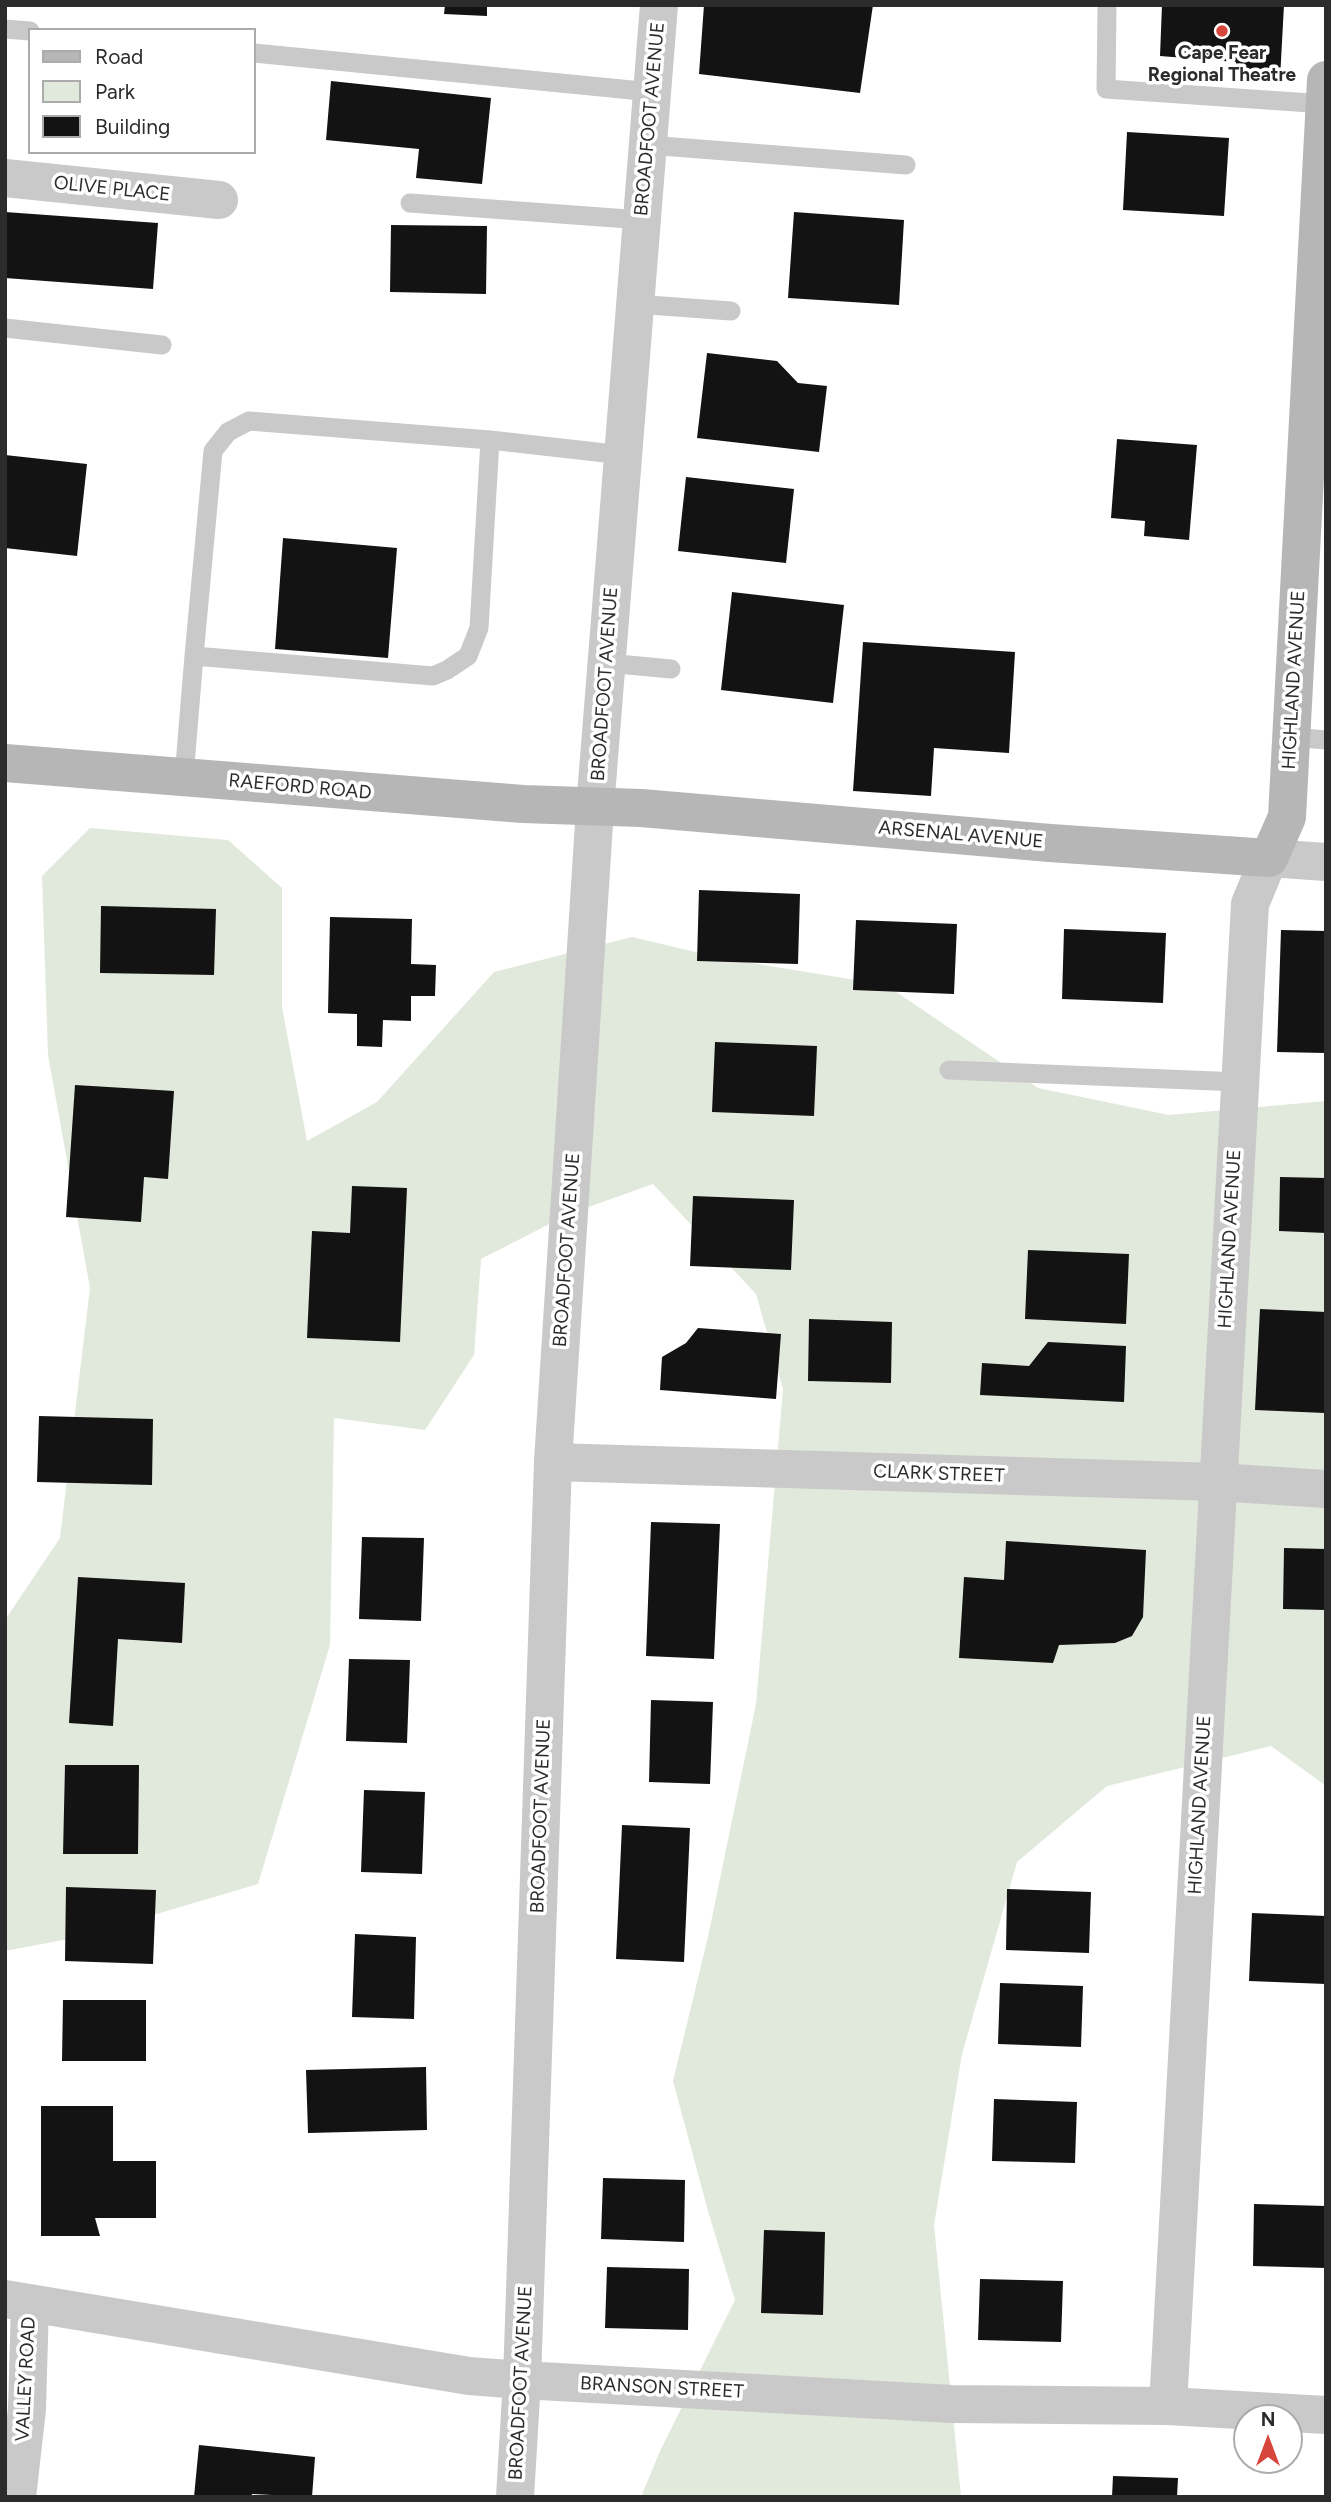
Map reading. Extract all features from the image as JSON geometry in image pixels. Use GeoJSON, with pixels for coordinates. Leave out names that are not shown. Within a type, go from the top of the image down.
{"type":"FeatureCollection","features":[{"type":"Feature","properties":{"kind":"main road","name":"HIGHLAND AVENUE"},"geometry":{"type":"LineString","coordinates":[[1269,858],[1287,817],[1308,738],[1325,92]]}},
{"type":"Feature","properties":{"kind":"main road","name":"RAEFORD ROAD"},"geometry":{"type":"LineString","coordinates":[[5,763],[596,808]]}},
{"type":"Feature","properties":{"kind":"main road","name":"ARSENAL AVENUE"},"geometry":{"type":"LineString","coordinates":[[596,808],[641,808],[1036,842],[1269,858]]}},
{"type":"Feature","properties":{"kind":"street","name":"BROADFOOT AVENUE"},"geometry":{"type":"LineString","coordinates":[[515,2497],[522,2381],[553,1462],[596,808],[659,5]]}},
{"type":"Feature","properties":{"kind":"street","name":"OLIVE PLACE"},"geometry":{"type":"LineString","coordinates":[[5,178],[219,200]]}},
{"type":"Feature","properties":{"kind":"street","name":"ARSENAL AVENUE"},"geometry":{"type":"LineString","coordinates":[[1269,858],[1326,862]]}},
{"type":"Feature","properties":{"kind":"street","name":"HIGHLAND AVENUE"},"geometry":{"type":"LineString","coordinates":[[1168,2406],[1238,1082],[1250,904],[1269,858]]}},
{"type":"Feature","properties":{"kind":"street","name":"CLARK STREET"},"geometry":{"type":"LineString","coordinates":[[553,1462],[1217,1482],[1326,1489]]}},
{"type":"Feature","properties":{"kind":"street","name":"BRANSON STREET"},"geometry":{"type":"LineString","coordinates":[[18,2301],[469,2376],[522,2381],[952,2404],[1168,2406],[1326,2415]]}},
{"type":"Feature","properties":{"kind":"street","name":"VALLEY ROAD"},"geometry":{"type":"LineString","coordinates":[[17,2497],[27,2409],[18,2301]]}},
{"type":"Feature","properties":{"kind":"lane"},"geometry":{"type":"LineString","coordinates":[[1107,8],[1106,89],[1325,92]]}},
{"type":"Feature","properties":{"kind":"lane"},"geometry":{"type":"LineString","coordinates":[[5,29],[28,31]]}},
{"type":"Feature","properties":{"kind":"lane"},"geometry":{"type":"LineString","coordinates":[[256,53],[652,92]]}},
{"type":"Feature","properties":{"kind":"lane"},"geometry":{"type":"LineString","coordinates":[[648,145],[906,165]]}},
{"type":"Feature","properties":{"kind":"lane"},"geometry":{"type":"LineString","coordinates":[[410,203],[642,220]]}},
{"type":"Feature","properties":{"kind":"lane"},"geometry":{"type":"LineString","coordinates":[[635,304],[731,311]]}},
{"type":"Feature","properties":{"kind":"lane"},"geometry":{"type":"LineString","coordinates":[[5,328],[162,345]]}},
{"type":"Feature","properties":{"kind":"lane"},"geometry":{"type":"LineString","coordinates":[[184,777],[213,451],[228,432],[249,421],[490,440],[623,455]]}},
{"type":"Feature","properties":{"kind":"lane"},"geometry":{"type":"LineString","coordinates":[[194,656],[433,676],[468,656],[479,628],[490,440]]}},
{"type":"Feature","properties":{"kind":"lane"},"geometry":{"type":"LineString","coordinates":[[607,663],[671,669]]}},
{"type":"Feature","properties":{"kind":"lane"},"geometry":{"type":"LineString","coordinates":[[949,1070],[1238,1082]]}},
{"type":"Feature","properties":{"kind":"green space"},"geometry":{"type":"Polygon","coordinates":[[[90,828],[228,840],[282,888],[282,1007],[307,1141],[377,1102],[494,972],[632,937],[721,958],[886,985],[1038,1088],[1169,1115],[1326,1101],[1326,1786],[1271,1746],[1107,1786],[1017,1862],[962,2054],[934,2225],[961,2497],[641,2497],[660,2451],[735,2300],[673,2081],[708,1937],[756,1704],[783,1389],[756,1294],[653,1184],[569,1214],[481,1259],[474,1355],[425,1430],[334,1418],[330,1645],[258,1884],[79,1937],[5,1951],[5,1620],[60,1538],[90,1288],[48,1055],[42,876],[90,828]]]}},
{"type":"Feature","properties":{"kind":"building"},"geometry":{"type":"Polygon","coordinates":[[[445,5],[487,5],[487,16],[444,14],[445,5]]]}},
{"type":"Feature","properties":{"kind":"building"},"geometry":{"type":"Polygon","coordinates":[[[704,5],[873,5],[860,93],[699,74],[704,5]]]}},
{"type":"Feature","properties":{"kind":"building","name":"Cape Fear Regional Theatre"},"geometry":{"type":"Polygon","coordinates":[[[1162,5],[1284,5],[1280,79],[1236,77],[1236,62],[1160,56],[1162,5]]]}},
{"type":"Feature","properties":{"kind":"building"},"geometry":{"type":"Polygon","coordinates":[[[331,81],[491,98],[482,184],[416,178],[419,149],[326,140],[331,81]]]}},
{"type":"Feature","properties":{"kind":"building"},"geometry":{"type":"Polygon","coordinates":[[[1127,132],[1229,138],[1224,216],[1123,210],[1127,132]]]}},
{"type":"Feature","properties":{"kind":"building"},"geometry":{"type":"Polygon","coordinates":[[[5,212],[158,223],[153,289],[5,278],[5,212]]]}},
{"type":"Feature","properties":{"kind":"building"},"geometry":{"type":"Polygon","coordinates":[[[794,212],[904,220],[899,305],[788,298],[794,212]]]}},
{"type":"Feature","properties":{"kind":"building"},"geometry":{"type":"Polygon","coordinates":[[[391,225],[487,226],[486,294],[390,292],[391,225]]]}},
{"type":"Feature","properties":{"kind":"building"},"geometry":{"type":"Polygon","coordinates":[[[707,353],[777,361],[798,383],[827,386],[819,452],[697,438],[707,353]]]}},
{"type":"Feature","properties":{"kind":"building"},"geometry":{"type":"Polygon","coordinates":[[[1117,439],[1197,445],[1189,540],[1144,536],[1145,521],[1111,518],[1117,439]]]}},
{"type":"Feature","properties":{"kind":"building"},"geometry":{"type":"Polygon","coordinates":[[[5,455],[87,464],[77,556],[5,548],[5,455]]]}},
{"type":"Feature","properties":{"kind":"building"},"geometry":{"type":"Polygon","coordinates":[[[686,477],[794,489],[786,563],[678,551],[686,477]]]}},
{"type":"Feature","properties":{"kind":"building"},"geometry":{"type":"Polygon","coordinates":[[[283,538],[397,548],[388,658],[275,649],[283,538]]]}},
{"type":"Feature","properties":{"kind":"building"},"geometry":{"type":"Polygon","coordinates":[[[732,592],[844,605],[833,703],[721,690],[732,592]]]}},
{"type":"Feature","properties":{"kind":"building"},"geometry":{"type":"Polygon","coordinates":[[[863,642],[1015,652],[1009,753],[934,748],[931,796],[853,791],[863,642]]]}},
{"type":"Feature","properties":{"kind":"building"},"geometry":{"type":"Polygon","coordinates":[[[699,890],[800,894],[798,964],[697,961],[699,890]]]}},
{"type":"Feature","properties":{"kind":"building"},"geometry":{"type":"Polygon","coordinates":[[[101,906],[216,909],[214,975],[100,973],[101,906]]]}},
{"type":"Feature","properties":{"kind":"building"},"geometry":{"type":"Polygon","coordinates":[[[330,917],[412,919],[411,964],[436,965],[435,996],[411,996],[411,1021],[383,1020],[382,1047],[357,1046],[357,1014],[328,1013],[330,917]]]}},
{"type":"Feature","properties":{"kind":"building"},"geometry":{"type":"Polygon","coordinates":[[[856,920],[957,924],[954,994],[853,990],[856,920]]]}},
{"type":"Feature","properties":{"kind":"building"},"geometry":{"type":"Polygon","coordinates":[[[1064,929],[1166,933],[1163,1003],[1062,999],[1064,929]]]}},
{"type":"Feature","properties":{"kind":"building"},"geometry":{"type":"Polygon","coordinates":[[[1281,930],[1326,931],[1326,1053],[1277,1052],[1281,930]]]}},
{"type":"Feature","properties":{"kind":"building"},"geometry":{"type":"Polygon","coordinates":[[[715,1042],[817,1046],[814,1116],[712,1112],[715,1042]]]}},
{"type":"Feature","properties":{"kind":"building"},"geometry":{"type":"Polygon","coordinates":[[[75,1085],[174,1091],[168,1179],[144,1177],[141,1222],[66,1217],[75,1085]]]}},
{"type":"Feature","properties":{"kind":"building"},"geometry":{"type":"Polygon","coordinates":[[[1280,1177],[1326,1178],[1326,1233],[1279,1231],[1280,1177]]]}},
{"type":"Feature","properties":{"kind":"building"},"geometry":{"type":"Polygon","coordinates":[[[352,1186],[407,1188],[400,1342],[307,1338],[312,1231],[350,1233],[352,1186]]]}},
{"type":"Feature","properties":{"kind":"building"},"geometry":{"type":"Polygon","coordinates":[[[693,1196],[794,1200],[791,1270],[690,1266],[693,1196]]]}},
{"type":"Feature","properties":{"kind":"building"},"geometry":{"type":"Polygon","coordinates":[[[1028,1250],[1129,1254],[1126,1324],[1025,1319],[1028,1250]]]}},
{"type":"Feature","properties":{"kind":"building"},"geometry":{"type":"Polygon","coordinates":[[[1260,1309],[1326,1312],[1325,1413],[1255,1410],[1260,1309]]]}},
{"type":"Feature","properties":{"kind":"building"},"geometry":{"type":"Polygon","coordinates":[[[809,1319],[892,1322],[891,1383],[808,1381],[809,1319]]]}},
{"type":"Feature","properties":{"kind":"building"},"geometry":{"type":"Polygon","coordinates":[[[698,1328],[781,1334],[776,1399],[660,1390],[662,1357],[686,1343],[698,1328]]]}},
{"type":"Feature","properties":{"kind":"building"},"geometry":{"type":"Polygon","coordinates":[[[1048,1342],[1126,1346],[1124,1402],[980,1395],[982,1363],[1029,1366],[1048,1342]]]}},
{"type":"Feature","properties":{"kind":"building"},"geometry":{"type":"Polygon","coordinates":[[[39,1416],[153,1419],[152,1485],[37,1482],[39,1416]]]}},
{"type":"Feature","properties":{"kind":"building"},"geometry":{"type":"Polygon","coordinates":[[[651,1522],[720,1524],[714,1659],[646,1656],[651,1522]]]}},
{"type":"Feature","properties":{"kind":"building"},"geometry":{"type":"Polygon","coordinates":[[[362,1537],[424,1538],[421,1621],[359,1619],[362,1537]]]}},
{"type":"Feature","properties":{"kind":"building"},"geometry":{"type":"Polygon","coordinates":[[[1006,1541],[1146,1550],[1143,1617],[1132,1636],[1115,1643],[1059,1645],[1053,1663],[959,1658],[964,1577],[1004,1580],[1006,1541]]]}},
{"type":"Feature","properties":{"kind":"building"},"geometry":{"type":"Polygon","coordinates":[[[1284,1548],[1326,1549],[1326,1610],[1283,1609],[1284,1548]]]}},
{"type":"Feature","properties":{"kind":"building"},"geometry":{"type":"Polygon","coordinates":[[[78,1577],[185,1583],[182,1643],[118,1639],[113,1726],[69,1723],[78,1577]]]}},
{"type":"Feature","properties":{"kind":"building"},"geometry":{"type":"Polygon","coordinates":[[[349,1659],[410,1660],[407,1743],[346,1741],[349,1659]]]}},
{"type":"Feature","properties":{"kind":"building"},"geometry":{"type":"Polygon","coordinates":[[[651,1700],[713,1702],[710,1784],[649,1782],[651,1700]]]}},
{"type":"Feature","properties":{"kind":"building"},"geometry":{"type":"Polygon","coordinates":[[[65,1765],[139,1765],[138,1854],[63,1854],[65,1765]]]}},
{"type":"Feature","properties":{"kind":"building"},"geometry":{"type":"Polygon","coordinates":[[[364,1790],[425,1792],[422,1874],[361,1872],[364,1790]]]}},
{"type":"Feature","properties":{"kind":"building"},"geometry":{"type":"Polygon","coordinates":[[[622,1825],[690,1828],[684,1962],[616,1959],[622,1825]]]}},
{"type":"Feature","properties":{"kind":"building"},"geometry":{"type":"Polygon","coordinates":[[[66,1887],[156,1890],[153,1964],[65,1961],[66,1887]]]}},
{"type":"Feature","properties":{"kind":"building"},"geometry":{"type":"Polygon","coordinates":[[[1007,1889],[1091,1892],[1089,1953],[1006,1950],[1007,1889]]]}},
{"type":"Feature","properties":{"kind":"building"},"geometry":{"type":"Polygon","coordinates":[[[1252,1913],[1326,1916],[1326,1984],[1249,1981],[1252,1913]]]}},
{"type":"Feature","properties":{"kind":"building"},"geometry":{"type":"Polygon","coordinates":[[[355,1934],[416,1937],[414,2019],[352,2017],[355,1934]]]}},
{"type":"Feature","properties":{"kind":"building"},"geometry":{"type":"Polygon","coordinates":[[[1000,1983],[1083,1986],[1081,2047],[998,2044],[1000,1983]]]}},
{"type":"Feature","properties":{"kind":"building"},"geometry":{"type":"Polygon","coordinates":[[[63,2000],[146,2000],[146,2061],[62,2061],[63,2000]]]}},
{"type":"Feature","properties":{"kind":"building"},"geometry":{"type":"Polygon","coordinates":[[[426,2067],[427,2130],[308,2133],[306,2070],[426,2067]]]}},
{"type":"Feature","properties":{"kind":"building"},"geometry":{"type":"Polygon","coordinates":[[[994,2099],[1077,2102],[1075,2163],[992,2161],[994,2099]]]}},
{"type":"Feature","properties":{"kind":"building"},"geometry":{"type":"Polygon","coordinates":[[[41,2106],[113,2106],[113,2161],[156,2161],[156,2218],[95,2218],[100,2236],[41,2236],[41,2106]]]}},
{"type":"Feature","properties":{"kind":"building"},"geometry":{"type":"Polygon","coordinates":[[[603,2178],[685,2180],[684,2242],[601,2239],[603,2178]]]}},
{"type":"Feature","properties":{"kind":"building"},"geometry":{"type":"Polygon","coordinates":[[[1254,2204],[1326,2206],[1326,2268],[1253,2266],[1254,2204]]]}},
{"type":"Feature","properties":{"kind":"building"},"geometry":{"type":"Polygon","coordinates":[[[764,2230],[825,2232],[823,2315],[761,2313],[764,2230]]]}},
{"type":"Feature","properties":{"kind":"building"},"geometry":{"type":"Polygon","coordinates":[[[607,2267],[689,2269],[688,2330],[605,2328],[607,2267]]]}},
{"type":"Feature","properties":{"kind":"building"},"geometry":{"type":"Polygon","coordinates":[[[980,2279],[1063,2281],[1061,2342],[978,2340],[980,2279]]]}},
{"type":"Feature","properties":{"kind":"building"},"geometry":{"type":"Polygon","coordinates":[[[199,2445],[315,2457],[312,2497],[252,2494],[251,2497],[194,2497],[199,2445]]]}},
{"type":"Feature","properties":{"kind":"building"},"geometry":{"type":"Polygon","coordinates":[[[1113,2476],[1178,2478],[1177,2497],[1112,2497],[1113,2476]]]}},
{"type":"Feature","properties":{"kind":"place","name":"Cape Fear Regional Theatre"},"geometry":{"type":"Point","coordinates":[1222,31]}}]}
